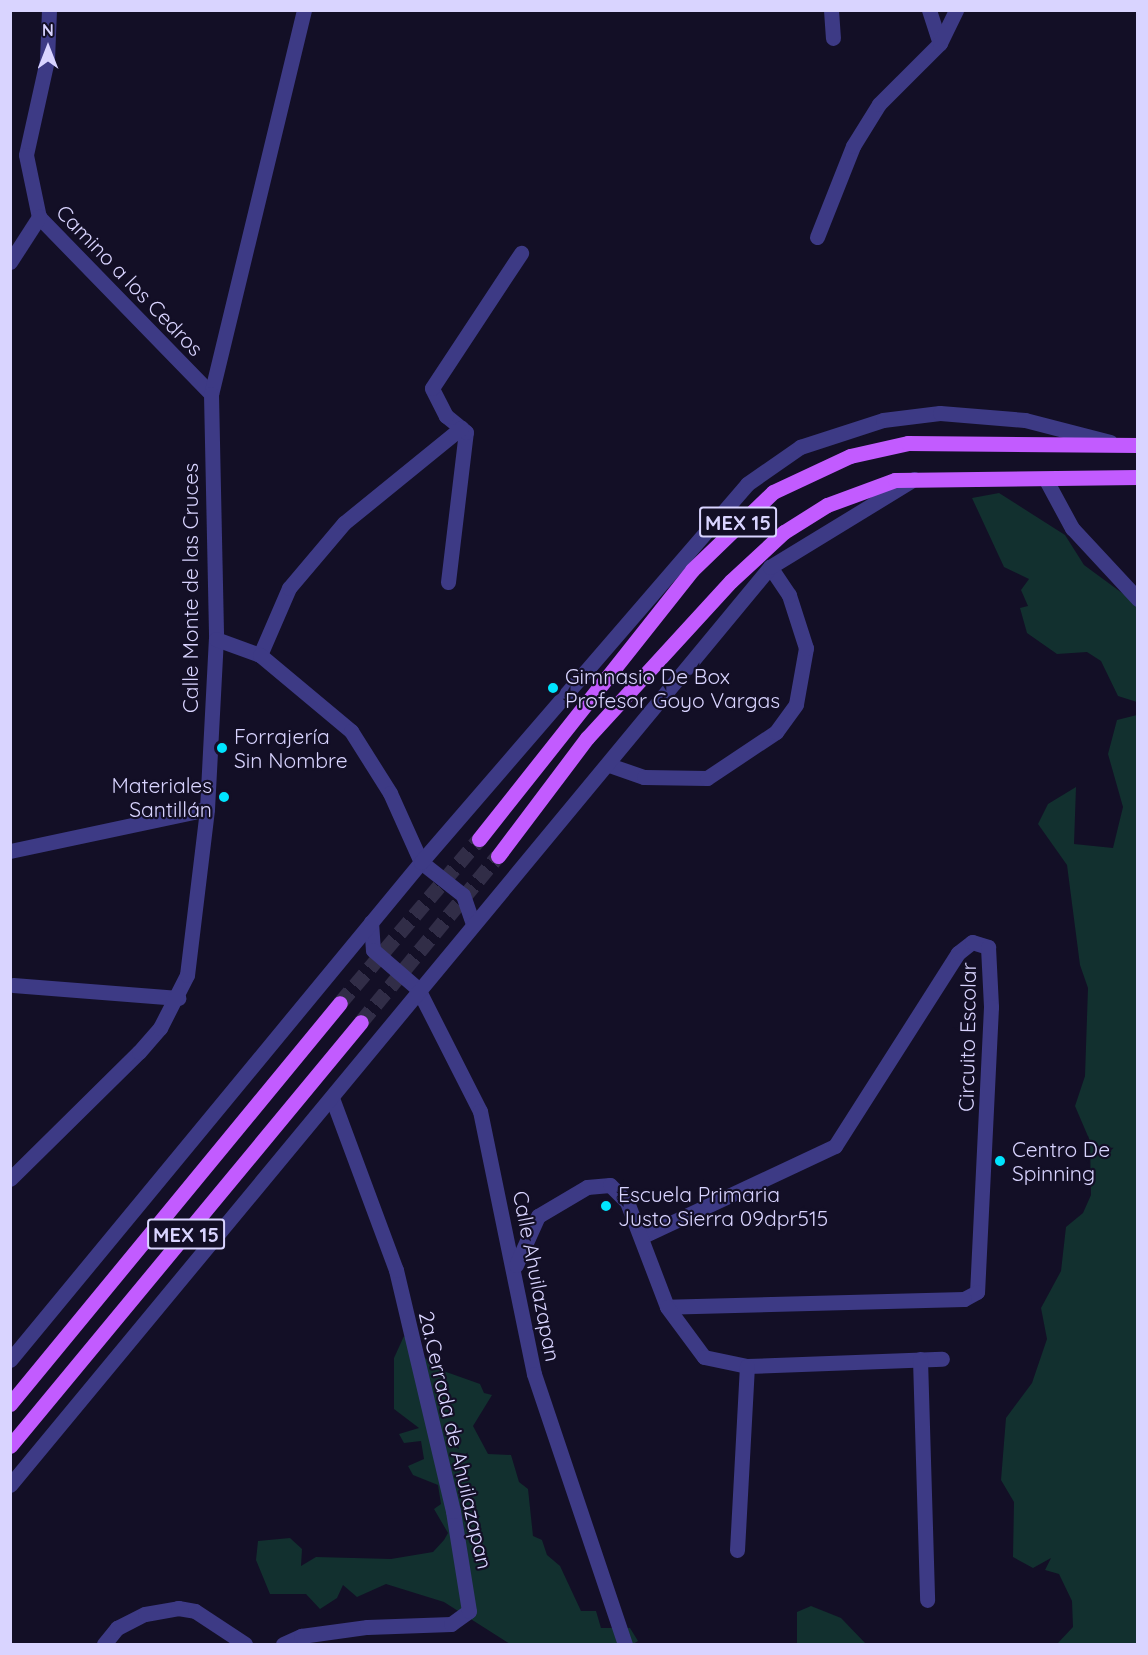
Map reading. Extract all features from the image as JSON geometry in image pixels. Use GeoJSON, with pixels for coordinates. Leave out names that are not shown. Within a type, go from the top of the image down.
{"type":"FeatureCollection","features":[{"type":"Feature","properties":{"kind":"main road","name":"MEX 15"},"geometry":{"type":"LineString","coordinates":[[479,839],[692,570],[773,492],[850,456],[908,443],[1132,446]]}},
{"type":"Feature","properties":{"kind":"main road","name":"MEX 15"},"geometry":{"type":"LineString","coordinates":[[498,856],[587,738],[758,553],[827,505],[872,487],[914,479],[1046,480],[1137,477]]}},
{"type":"Feature","properties":{"kind":"main road","name":"MEX 15"},"geometry":{"type":"LineString","coordinates":[[10,1404],[340,1003]]}},
{"type":"Feature","properties":{"kind":"main road","name":"MEX 15"},"geometry":{"type":"LineString","coordinates":[[10,1446],[361,1022]]}},
{"type":"Feature","properties":{"kind":"street","name":"Camino a los Cedros"},"geometry":{"type":"LineString","coordinates":[[49,10],[47,60],[26,155],[39,217],[211,394]]}},
{"type":"Feature","properties":{"kind":"street","name":"Calle Monte de las Cruces"},"geometry":{"type":"LineString","coordinates":[[10,1179],[139,1052],[178,998],[195,944],[207,809],[216,639],[211,394],[304,10]]}},
{"type":"Feature","properties":{"kind":"street"},"geometry":{"type":"LineString","coordinates":[[831,10],[833,38]]}},
{"type":"Feature","properties":{"kind":"street"},"geometry":{"type":"LineString","coordinates":[[929,10],[940,43]]}},
{"type":"Feature","properties":{"kind":"street"},"geometry":{"type":"LineString","coordinates":[[817,237],[853,146],[879,104],[940,43],[956,10]]}},
{"type":"Feature","properties":{"kind":"street"},"geometry":{"type":"LineString","coordinates":[[10,262],[39,217]]}},
{"type":"Feature","properties":{"kind":"street"},"geometry":{"type":"LineString","coordinates":[[448,582],[466,432],[446,416],[432,388],[521,253]]}},
{"type":"Feature","properties":{"kind":"street"},"geometry":{"type":"LineString","coordinates":[[10,1360],[421,862],[710,520],[747,484],[800,447],[883,420],[940,413],[1025,420],[1132,446]]}},
{"type":"Feature","properties":{"kind":"street"},"geometry":{"type":"LineString","coordinates":[[260,655],[289,588],[344,523],[461,428]]}},
{"type":"Feature","properties":{"kind":"street"},"geometry":{"type":"LineString","coordinates":[[10,1485],[332,1098],[418,989],[609,765],[770,567],[914,479]]}},
{"type":"Feature","properties":{"kind":"street"},"geometry":{"type":"LineString","coordinates":[[1046,480],[1072,528],[1137,599]]}},
{"type":"Feature","properties":{"kind":"street"},"geometry":{"type":"LineString","coordinates":[[609,765],[644,777],[707,778],[776,732],[796,704],[806,648],[789,595],[770,567]]}},
{"type":"Feature","properties":{"kind":"street"},"geometry":{"type":"LineString","coordinates":[[216,639],[260,655],[351,731],[390,793],[421,862],[463,895],[473,924]]}},
{"type":"Feature","properties":{"kind":"street"},"geometry":{"type":"LineString","coordinates":[[10,835],[12,851],[207,809]]}},
{"type":"Feature","properties":{"kind":"street"},"geometry":{"type":"LineString","coordinates":[[371,922],[373,950],[418,989]]}},
{"type":"Feature","properties":{"kind":"street","name":"Circuito Escolar"},"geometry":{"type":"LineString","coordinates":[[643,1236],[835,1146],[958,953],[972,942],[988,947],[991,1007],[977,1292],[964,1299],[667,1307]]}},
{"type":"Feature","properties":{"kind":"street"},"geometry":{"type":"LineString","coordinates":[[13,985],[178,998]]}},
{"type":"Feature","properties":{"kind":"street","name":"Calle Ahuilazapan"},"geometry":{"type":"LineString","coordinates":[[418,989],[474,1095],[515,1268],[534,1374],[625,1644]]}},
{"type":"Feature","properties":{"kind":"street","name":"2a.Cerrada de Ahuilazapan"},"geometry":{"type":"LineString","coordinates":[[283,1644],[301,1636],[367,1627],[451,1624],[469,1611],[453,1511],[396,1270],[332,1098]]}},
{"type":"Feature","properties":{"kind":"street"},"geometry":{"type":"LineString","coordinates":[[515,1268],[538,1216],[587,1187],[618,1190],[643,1236],[667,1307],[704,1357],[747,1366],[942,1359]]}},
{"type":"Feature","properties":{"kind":"street"},"geometry":{"type":"LineString","coordinates":[[920,1359],[927,1600]]}},
{"type":"Feature","properties":{"kind":"street"},"geometry":{"type":"LineString","coordinates":[[737,1550],[747,1366]]}},
{"type":"Feature","properties":{"kind":"street"},"geometry":{"type":"LineString","coordinates":[[104,1644],[117,1628],[145,1614],[178,1608],[195,1611],[245,1644]]}},
{"type":"Feature","properties":{"kind":"green space"},"geometry":{"type":"Polygon","coordinates":[[[999,493],[1065,535],[1084,565],[1137,604],[1137,702],[1118,696],[1101,661],[1087,652],[1057,654],[1027,633],[1020,608],[1028,606],[1021,590],[1029,579],[1004,567],[972,498],[999,493]]]}},
{"type":"Feature","properties":{"kind":"green space"},"geometry":{"type":"Polygon","coordinates":[[[1137,715],[1137,1644],[1057,1644],[1073,1627],[1072,1601],[1059,1574],[1045,1570],[1051,1558],[1033,1568],[1013,1557],[1014,1502],[1001,1480],[1006,1418],[1032,1383],[1047,1339],[1041,1308],[1061,1271],[1066,1227],[1083,1213],[1091,1195],[1090,1141],[1075,1106],[1085,1076],[1088,988],[1080,965],[1067,865],[1038,824],[1048,804],[1076,787],[1074,844],[1113,848],[1123,807],[1108,754],[1117,720],[1137,715]]]}},
{"type":"Feature","properties":{"kind":"green space"},"geometry":{"type":"Polygon","coordinates":[[[404,1336],[435,1368],[480,1384],[484,1393],[492,1395],[473,1426],[488,1454],[511,1455],[519,1482],[528,1489],[533,1536],[542,1540],[547,1555],[560,1566],[581,1611],[596,1611],[601,1628],[630,1628],[638,1641],[633,1644],[510,1644],[444,1602],[386,1584],[357,1597],[343,1585],[337,1598],[320,1609],[306,1594],[270,1594],[256,1560],[258,1541],[290,1538],[302,1549],[301,1566],[316,1557],[391,1559],[433,1552],[448,1533],[434,1509],[441,1504],[438,1485],[413,1475],[408,1466],[424,1459],[421,1441],[404,1443],[399,1434],[419,1428],[394,1409],[394,1358],[404,1336]]]}},
{"type":"Feature","properties":{"kind":"green space"},"geometry":{"type":"Polygon","coordinates":[[[811,1606],[841,1618],[866,1644],[797,1644],[797,1612],[811,1606]]]}},
{"type":"Feature","properties":{"kind":"tunnel"},"geometry":{"type":"LineString","coordinates":[[340,1003],[479,839]]}},
{"type":"Feature","properties":{"kind":"tunnel"},"geometry":{"type":"LineString","coordinates":[[361,1022],[498,856]]}},
{"type":"Feature","properties":{"kind":"place","name":"Gimnasio De Box Profesor Goyo Vargas"},"geometry":{"type":"Point","coordinates":[553,688]}},
{"type":"Feature","properties":{"kind":"place","name":"Forrajería Sin Nombre"},"geometry":{"type":"Point","coordinates":[222,748]}},
{"type":"Feature","properties":{"kind":"place","name":"Materiales Santillán"},"geometry":{"type":"Point","coordinates":[224,797]}},
{"type":"Feature","properties":{"kind":"place","name":"Centro De Spinning"},"geometry":{"type":"Point","coordinates":[1000,1161]}},
{"type":"Feature","properties":{"kind":"place","name":"Escuela Primaria Justo Sierra 09dpr515"},"geometry":{"type":"Point","coordinates":[606,1206]}}]}
